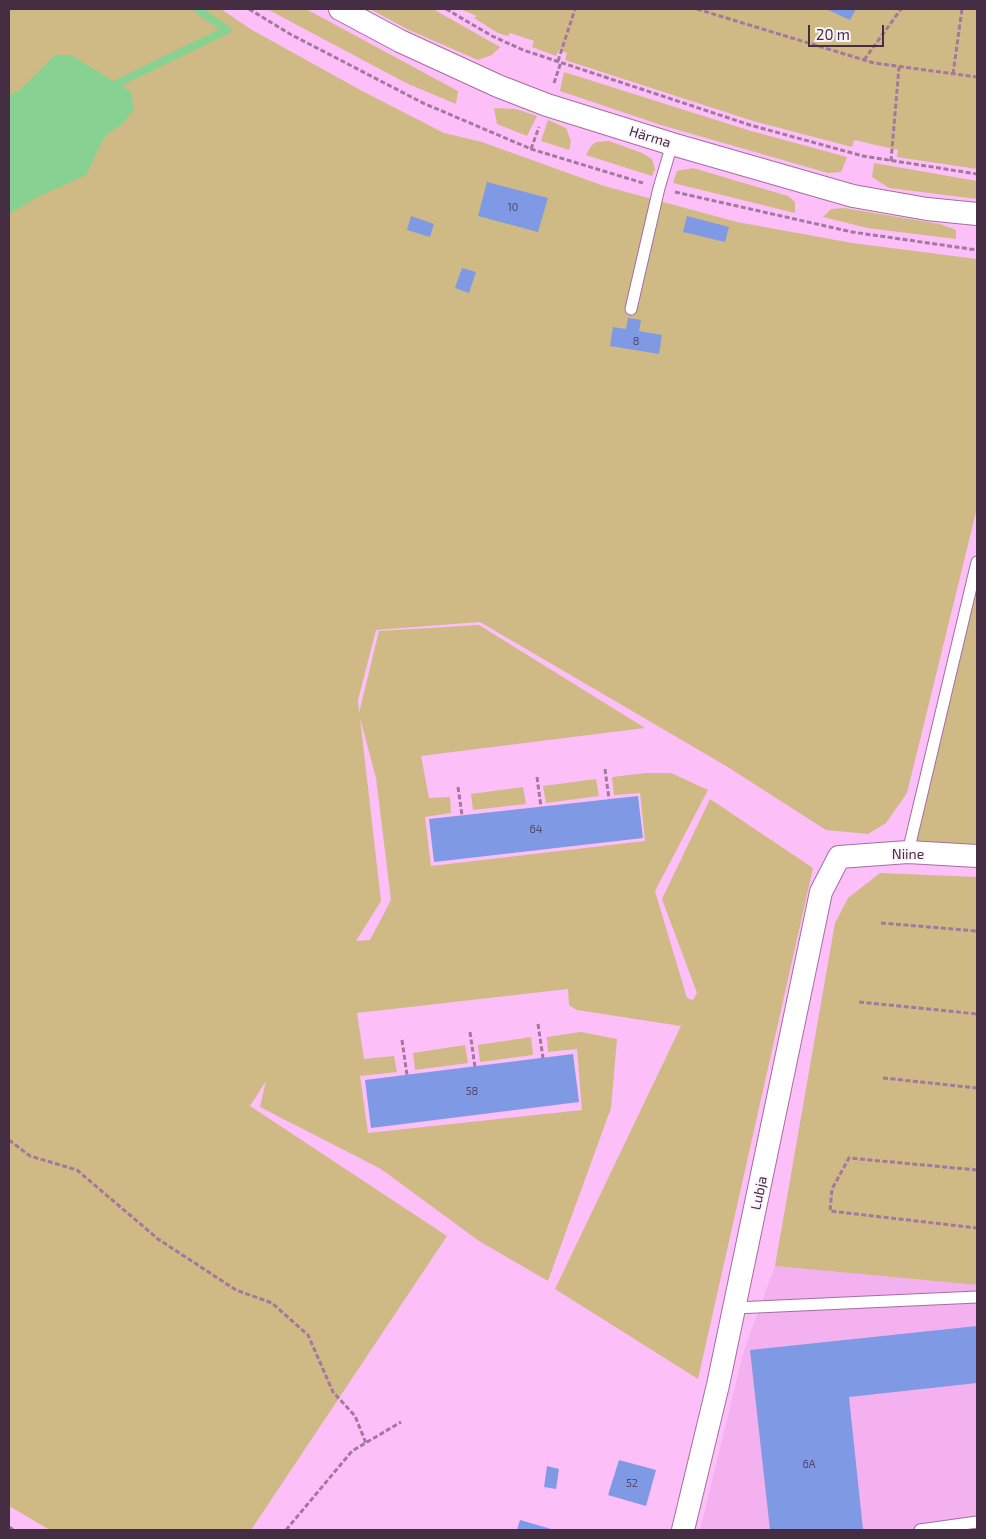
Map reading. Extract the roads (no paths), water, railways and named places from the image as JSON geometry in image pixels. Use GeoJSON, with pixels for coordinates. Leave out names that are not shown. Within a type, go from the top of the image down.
{"type":"FeatureCollection","features":[{"type":"Feature","properties":{"kind":"street","name":"Härma"},"geometry":{"type":"LineString","coordinates":[[340,9],[400,41],[498,86],[547,105],[672,144],[853,196],[927,209],[977,214]]}},
{"type":"Feature","properties":{"kind":"street","name":"Niine"},"geometry":{"type":"LineString","coordinates":[[839,857],[908,852],[977,856]]}},
{"type":"Feature","properties":{"kind":"street","name":"Lubja"},"geometry":{"type":"LineString","coordinates":[[683,1530],[735,1308],[821,892],[839,857]]}},
{"type":"Feature","properties":{"kind":"lane"},"geometry":{"type":"LineString","coordinates":[[631,309],[672,144]]}},
{"type":"Feature","properties":{"kind":"lane"},"geometry":{"type":"LineString","coordinates":[[908,852],[977,562]]}},
{"type":"Feature","properties":{"kind":"lane"},"geometry":{"type":"LineString","coordinates":[[735,1308],[977,1297]]}},
{"type":"Feature","properties":{"kind":"lane"},"geometry":{"type":"LineString","coordinates":[[920,1530],[977,1522]]}},
{"type":"Feature","properties":{"kind":"waterway"},"geometry":{"type":"LineString","coordinates":[[108,88],[227,30],[197,9]]}}]}
